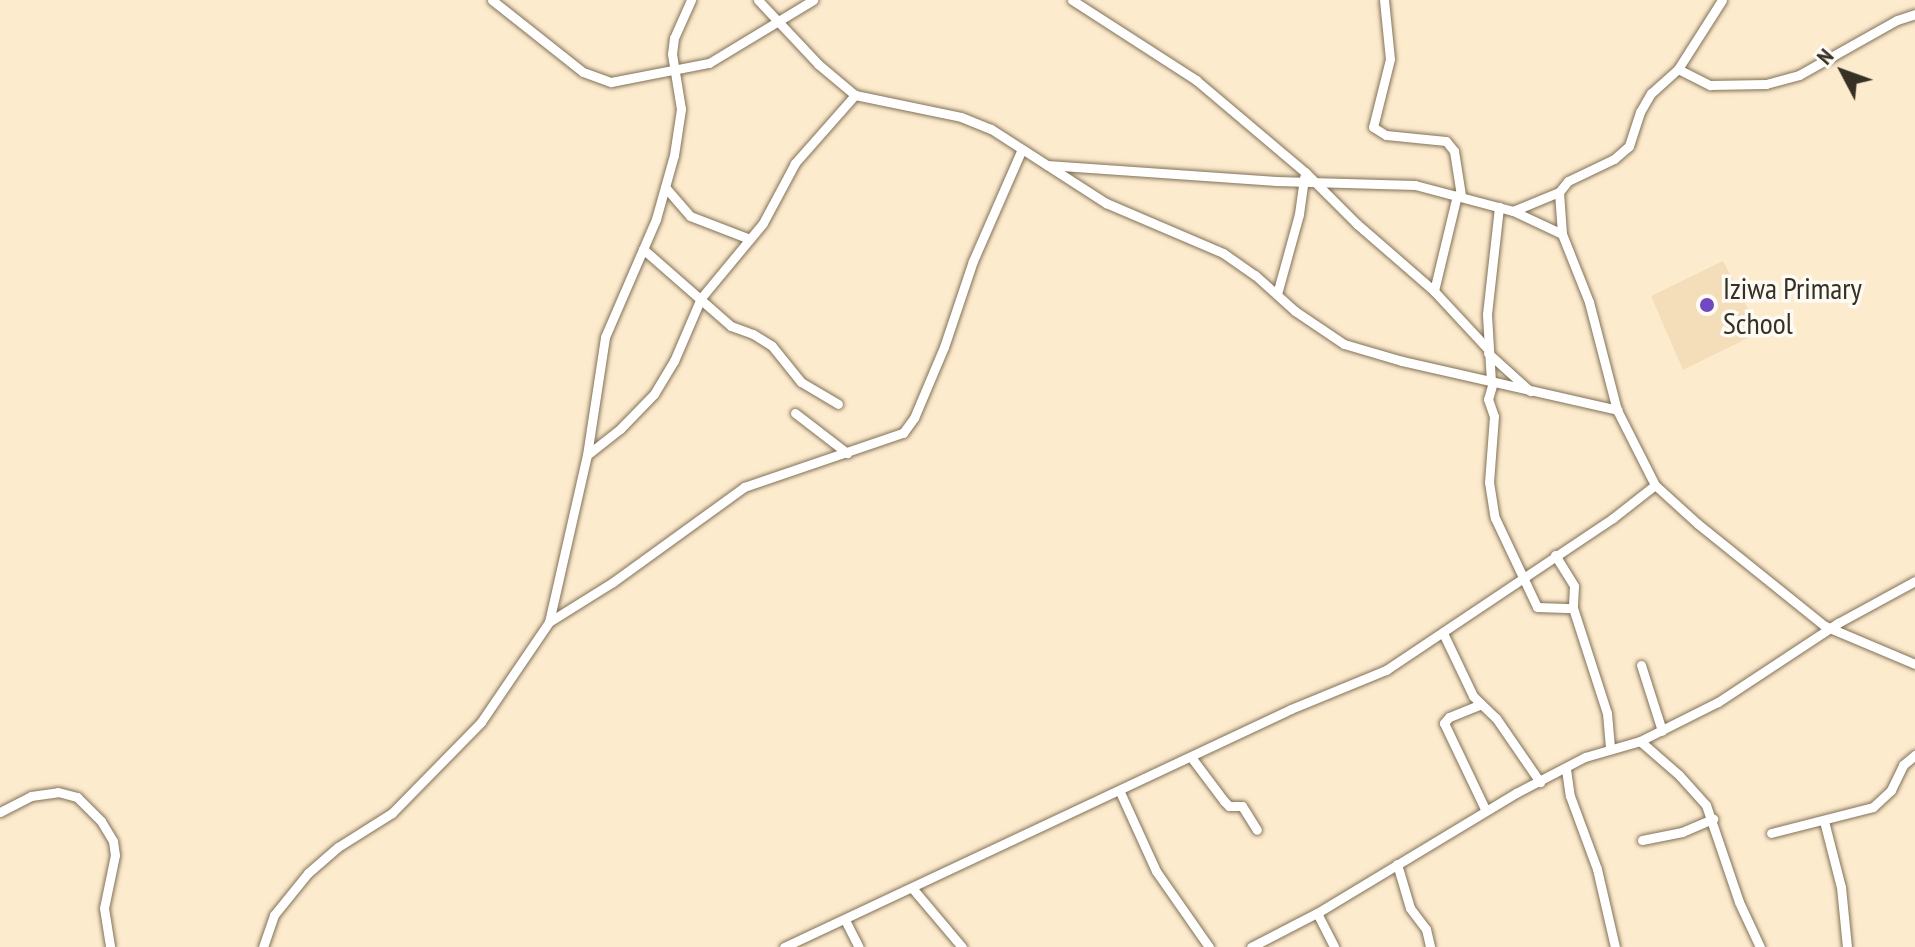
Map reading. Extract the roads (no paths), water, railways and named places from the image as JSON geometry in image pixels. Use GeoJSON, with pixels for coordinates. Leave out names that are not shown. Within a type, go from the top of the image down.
{"type":"FeatureCollection","features":[{"type":"Feature","properties":{"kind":"street"},"geometry":{"type":"LineString","coordinates":[[492,0],[594,77],[624,81],[709,63],[813,0]]}},
{"type":"Feature","properties":{"kind":"street"},"geometry":{"type":"LineString","coordinates":[[263,947],[274,915],[308,873],[338,847],[392,813],[481,722],[549,622],[587,455],[605,337],[643,249],[665,187],[680,120],[673,69],[674,38],[691,0]]}},
{"type":"Feature","properties":{"kind":"street"},"geometry":{"type":"LineString","coordinates":[[758,0],[778,24],[855,95],[961,117],[991,129],[1106,203],[1223,253],[1317,328],[1351,347],[1617,410]]}},
{"type":"Feature","properties":{"kind":"street"},"geometry":{"type":"LineString","coordinates":[[1072,0],[1196,80],[1434,291],[1488,351],[1531,391]]}},
{"type":"Feature","properties":{"kind":"street"},"geometry":{"type":"LineString","coordinates":[[1384,0],[1390,63],[1373,127],[1386,135],[1436,137],[1448,143],[1456,156],[1459,195],[1434,291]]}},
{"type":"Feature","properties":{"kind":"street"},"geometry":{"type":"LineString","coordinates":[[1513,211],[1559,192],[1568,181],[1624,152],[1651,93],[1678,69],[1722,0]]}},
{"type":"Feature","properties":{"kind":"street"},"geometry":{"type":"LineString","coordinates":[[1678,69],[1710,85],[1766,84],[1810,70],[1897,20],[1915,14]]}},
{"type":"Feature","properties":{"kind":"street"},"geometry":{"type":"LineString","coordinates":[[587,455],[620,429],[654,394],[674,361],[701,298],[763,223],[795,163],[855,95]]}},
{"type":"Feature","properties":{"kind":"street"},"geometry":{"type":"LineString","coordinates":[[549,622],[613,582],[744,487],[898,436],[914,418],[945,344],[973,261],[1022,149]]}},
{"type":"Feature","properties":{"kind":"street"},"geometry":{"type":"LineString","coordinates":[[1044,165],[1415,185],[1513,211],[1562,234]]}},
{"type":"Feature","properties":{"kind":"street"},"geometry":{"type":"LineString","coordinates":[[1277,294],[1308,178]]}},
{"type":"Feature","properties":{"kind":"street"},"geometry":{"type":"LineString","coordinates":[[665,187],[690,216],[750,239]]}},
{"type":"Feature","properties":{"kind":"street"},"geometry":{"type":"LineString","coordinates":[[1559,192],[1562,234],[1592,312],[1617,410],[1655,485],[1698,524],[1830,629],[1915,664]]}},
{"type":"Feature","properties":{"kind":"street"},"geometry":{"type":"LineString","coordinates":[[1499,207],[1487,314],[1492,382],[1488,399],[1494,416],[1489,491],[1499,527],[1538,608],[1573,608]]}},
{"type":"Feature","properties":{"kind":"street"},"geometry":{"type":"LineString","coordinates":[[643,249],[731,326],[772,346],[790,373],[801,382],[838,404]]}},
{"type":"Feature","properties":{"kind":"street"},"geometry":{"type":"LineString","coordinates":[[795,413],[847,453]]}},
{"type":"Feature","properties":{"kind":"street"},"geometry":{"type":"LineString","coordinates":[[784,947],[1120,792],[1291,709],[1386,670],[1655,485]]}},
{"type":"Feature","properties":{"kind":"street"},"geometry":{"type":"LineString","coordinates":[[1555,555],[1574,586],[1573,608],[1607,713],[1610,748]]}},
{"type":"Feature","properties":{"kind":"street"},"geometry":{"type":"LineString","coordinates":[[1251,947],[1317,913],[1485,809],[1610,748],[1640,741],[1662,731],[1758,678],[1830,629],[1915,581]]}},
{"type":"Feature","properties":{"kind":"street"},"geometry":{"type":"LineString","coordinates":[[1443,633],[1479,705],[1496,718],[1540,782]]}},
{"type":"Feature","properties":{"kind":"street"},"geometry":{"type":"LineString","coordinates":[[1641,665],[1662,731]]}},
{"type":"Feature","properties":{"kind":"street"},"geometry":{"type":"LineString","coordinates":[[1479,705],[1451,716],[1444,723],[1485,809]]}},
{"type":"Feature","properties":{"kind":"street"},"geometry":{"type":"LineString","coordinates":[[1640,741],[1692,788],[1713,819],[1739,902],[1760,947]]}},
{"type":"Feature","properties":{"kind":"street"},"geometry":{"type":"LineString","coordinates":[[1771,833],[1873,807],[1891,790],[1903,765],[1915,755]]}},
{"type":"Feature","properties":{"kind":"street"},"geometry":{"type":"LineString","coordinates":[[1191,757],[1224,801],[1229,806],[1242,806],[1257,830]]}},
{"type":"Feature","properties":{"kind":"street"},"geometry":{"type":"LineString","coordinates":[[1566,769],[1570,796],[1597,869],[1615,947]]}},
{"type":"Feature","properties":{"kind":"street"},"geometry":{"type":"LineString","coordinates":[[0,812],[31,796],[58,792],[77,797],[101,821],[113,841],[115,855],[104,908],[110,947]]}},
{"type":"Feature","properties":{"kind":"street"},"geometry":{"type":"LineString","coordinates":[[1120,792],[1156,871],[1209,947]]}},
{"type":"Feature","properties":{"kind":"street"},"geometry":{"type":"LineString","coordinates":[[1642,840],[1682,832],[1713,819]]}},
{"type":"Feature","properties":{"kind":"street"},"geometry":{"type":"LineString","coordinates":[[1824,821],[1843,900],[1847,947]]}},
{"type":"Feature","properties":{"kind":"street"},"geometry":{"type":"LineString","coordinates":[[1397,864],[1411,911],[1426,929],[1430,947]]}},
{"type":"Feature","properties":{"kind":"street"},"geometry":{"type":"LineString","coordinates":[[913,889],[962,947]]}},
{"type":"Feature","properties":{"kind":"street"},"geometry":{"type":"LineString","coordinates":[[1317,913],[1334,947]]}},
{"type":"Feature","properties":{"kind":"street"},"geometry":{"type":"LineString","coordinates":[[845,920],[859,947]]}},
{"type":"Feature","properties":{"kind":"street"},"geometry":{"type":"LineString","coordinates":[[800,947],[814,935]]}},
{"type":"Feature","properties":{"kind":"place","name":"Iziwa Primary School"},"geometry":{"type":"Point","coordinates":[1707,305]}}]}
